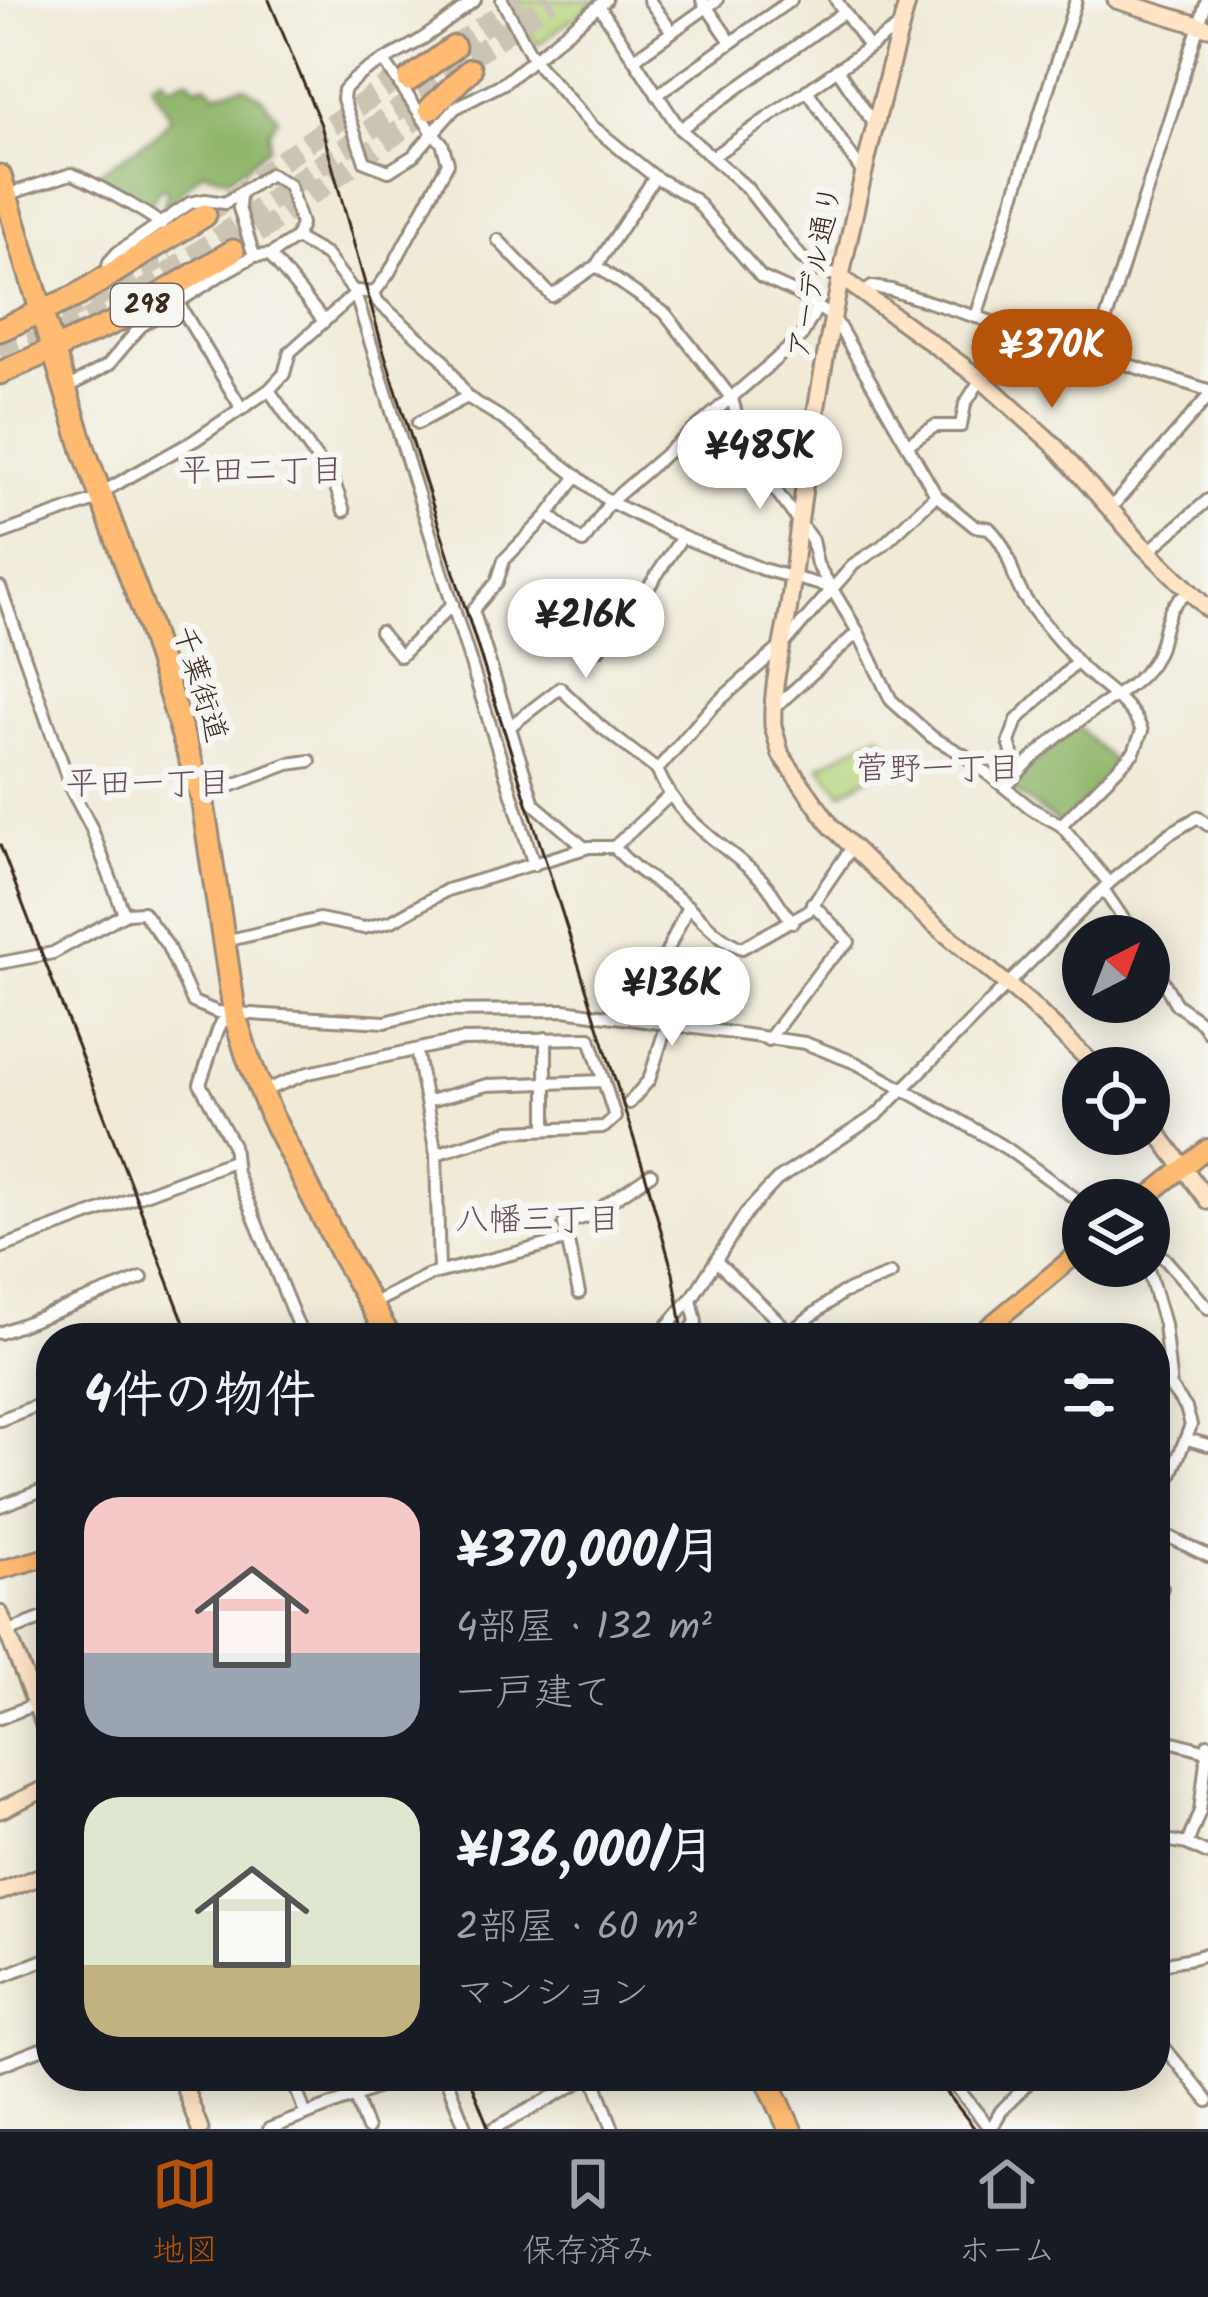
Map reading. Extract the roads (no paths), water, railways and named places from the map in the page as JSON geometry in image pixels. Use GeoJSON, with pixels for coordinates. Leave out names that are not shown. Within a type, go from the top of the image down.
{"type":"FeatureCollection","features":[{"type":"Feature","properties":{"kind":"highway"},"geometry":{"type":"LineString","coordinates":[[407,76],[454,47]]}},
{"type":"Feature","properties":{"kind":"highway"},"geometry":{"type":"LineString","coordinates":[[427,105],[470,70]]}},
{"type":"Feature","properties":{"kind":"highway","name":"千葉街道"},"geometry":{"type":"LineString","coordinates":[[3,185],[202,797],[235,1016],[261,1092],[381,1323]]}},
{"type":"Feature","properties":{"kind":"highway","name":"298"},"geometry":{"type":"LineString","coordinates":[[3,350],[43,312],[105,279],[226,238]]}},
{"type":"Feature","properties":{"kind":"highway","name":"298"},"geometry":{"type":"LineString","coordinates":[[3,350],[56,351],[135,320],[226,238]]}},
{"type":"Feature","properties":{"kind":"highway","name":"298"},"geometry":{"type":"LineString","coordinates":[[169,254],[226,238]]}},
{"type":"Feature","properties":{"kind":"highway","name":"298"},"geometry":{"type":"LineString","coordinates":[[182,274],[226,238]]}},
{"type":"Feature","properties":{"kind":"highway"},"geometry":{"type":"LineString","coordinates":[[773,2091],[790,2129]]}},
{"type":"Feature","properties":{"kind":"main road"},"geometry":{"type":"LineString","coordinates":[[1168,1179],[1208,1148]]}},
{"type":"Feature","properties":{"kind":"main road"},"geometry":{"type":"LineString","coordinates":[[993,1323],[1062,1266]]}},
{"type":"Feature","properties":{"kind":"main road"},"geometry":{"type":"LineString","coordinates":[[0,1570],[36,1560]]}},
{"type":"Feature","properties":{"kind":"street"},"geometry":{"type":"LineString","coordinates":[[475,0],[344,90],[364,162],[389,171],[413,156],[454,108],[504,83],[602,3],[680,129],[746,187],[801,257],[820,271],[839,276],[981,379],[1053,444],[1208,609]]}},
{"type":"Feature","properties":{"kind":"street"},"geometry":{"type":"LineString","coordinates":[[502,0],[534,60],[592,126],[655,177],[694,199],[760,277],[834,318],[936,495],[974,526],[996,535],[1009,551],[1017,585],[1029,604],[1077,662],[1116,695],[1142,731],[1134,752],[1061,825]]}},
{"type":"Feature","properties":{"kind":"street"},"geometry":{"type":"LineString","coordinates":[[649,0],[672,32]]}},
{"type":"Feature","properties":{"kind":"street"},"geometry":{"type":"LineString","coordinates":[[657,94],[791,0]]}},
{"type":"Feature","properties":{"kind":"street"},"geometry":{"type":"LineString","coordinates":[[836,0],[869,46]]}},
{"type":"Feature","properties":{"kind":"street","name":"アーデル通り"},"geometry":{"type":"LineString","coordinates":[[908,0],[839,276],[772,710],[781,755],[819,812],[924,916],[1074,1047]]}},
{"type":"Feature","properties":{"kind":"street"},"geometry":{"type":"LineString","coordinates":[[976,317],[1076,0]]}},
{"type":"Feature","properties":{"kind":"street"},"geometry":{"type":"LineString","coordinates":[[1116,0],[1204,27]]}},
{"type":"Feature","properties":{"kind":"street"},"geometry":{"type":"LineString","coordinates":[[1095,355],[1204,27],[1207,0]]}},
{"type":"Feature","properties":{"kind":"street"},"geometry":{"type":"LineString","coordinates":[[634,59],[708,2],[731,42]]}},
{"type":"Feature","properties":{"kind":"street"},"geometry":{"type":"LineString","coordinates":[[680,129],[844,12]]}},
{"type":"Feature","properties":{"kind":"street"},"geometry":{"type":"LineString","coordinates":[[712,157],[902,24]]}},
{"type":"Feature","properties":{"kind":"street"},"geometry":{"type":"LineString","coordinates":[[374,293],[434,195],[448,163],[442,143],[384,61]]}},
{"type":"Feature","properties":{"kind":"street"},"geometry":{"type":"LineString","coordinates":[[837,69],[874,124]]}},
{"type":"Feature","properties":{"kind":"street"},"geometry":{"type":"LineString","coordinates":[[806,90],[862,172]]}},
{"type":"Feature","properties":{"kind":"street"},"geometry":{"type":"LineString","coordinates":[[3,185],[71,174],[116,200],[149,212],[161,225]]}},
{"type":"Feature","properties":{"kind":"street"},"geometry":{"type":"LineString","coordinates":[[105,279],[117,253],[195,200],[225,203],[270,174],[289,185],[301,224],[296,238],[269,256]]}},
{"type":"Feature","properties":{"kind":"street"},"geometry":{"type":"LineString","coordinates":[[499,240],[552,296],[596,266],[655,177]]}},
{"type":"Feature","properties":{"kind":"street"},"geometry":{"type":"LineString","coordinates":[[67,388],[108,364],[135,320],[178,303],[226,238],[240,195]]}},
{"type":"Feature","properties":{"kind":"street"},"geometry":{"type":"LineString","coordinates":[[226,238],[269,256],[323,320]]}},
{"type":"Feature","properties":{"kind":"street"},"geometry":{"type":"LineString","coordinates":[[296,238],[326,255],[355,293],[534,865]]}},
{"type":"Feature","properties":{"kind":"street"},"geometry":{"type":"LineString","coordinates":[[596,266],[666,314],[732,399],[742,435],[760,469],[812,540],[817,564],[858,632],[881,683],[904,713],[1061,825],[1123,915]]}},
{"type":"Feature","properties":{"kind":"street"},"geometry":{"type":"LineString","coordinates":[[863,293],[872,287],[891,290],[1208,394],[1110,508]]}},
{"type":"Feature","properties":{"kind":"street"},"geometry":{"type":"LineString","coordinates":[[0,534],[101,498],[106,490],[242,409],[284,374],[290,352],[323,320],[355,293],[374,293]]}},
{"type":"Feature","properties":{"kind":"street"},"geometry":{"type":"LineString","coordinates":[[374,293],[378,302],[442,358],[467,397],[610,502],[682,537],[831,590]]}},
{"type":"Feature","properties":{"kind":"street"},"geometry":{"type":"LineString","coordinates":[[178,303],[242,409]]}},
{"type":"Feature","properties":{"kind":"street"},"geometry":{"type":"LineString","coordinates":[[548,515],[583,542],[610,502],[802,334],[818,306]]}},
{"type":"Feature","properties":{"kind":"street"},"geometry":{"type":"LineString","coordinates":[[908,444],[934,426],[961,426],[965,404],[981,379]]}},
{"type":"Feature","properties":{"kind":"street"},"geometry":{"type":"LineString","coordinates":[[268,390],[335,485],[344,511]]}},
{"type":"Feature","properties":{"kind":"street"},"geometry":{"type":"LineString","coordinates":[[418,423],[467,397]]}},
{"type":"Feature","properties":{"kind":"street"},"geometry":{"type":"LineString","coordinates":[[577,476],[505,560],[497,582],[473,610],[534,804],[585,848]]}},
{"type":"Feature","properties":{"kind":"street"},"geometry":{"type":"LineString","coordinates":[[657,770],[712,707],[785,643],[854,564],[882,546],[936,495]]}},
{"type":"Feature","properties":{"kind":"street"},"geometry":{"type":"LineString","coordinates":[[1149,551],[1208,500]]}},
{"type":"Feature","properties":{"kind":"street"},"geometry":{"type":"LineString","coordinates":[[598,650],[682,537]]}},
{"type":"Feature","properties":{"kind":"street"},"geometry":{"type":"LineString","coordinates":[[0,587],[72,791],[124,914]]}},
{"type":"Feature","properties":{"kind":"street"},"geometry":{"type":"LineString","coordinates":[[1007,786],[1074,724],[1154,661],[1166,614],[1176,599],[1190,592]]}},
{"type":"Feature","properties":{"kind":"street"},"geometry":{"type":"LineString","coordinates":[[380,632],[400,656],[453,604]]}},
{"type":"Feature","properties":{"kind":"street"},"geometry":{"type":"LineString","coordinates":[[772,710],[858,632]]}},
{"type":"Feature","properties":{"kind":"street"},"geometry":{"type":"LineString","coordinates":[[1018,772],[1009,742],[1017,720],[1077,662]]}},
{"type":"Feature","properties":{"kind":"street"},"geometry":{"type":"LineString","coordinates":[[509,727],[560,688],[657,770],[669,796],[717,847],[732,853],[765,882],[793,922]]}},
{"type":"Feature","properties":{"kind":"street"},"geometry":{"type":"LineString","coordinates":[[202,797],[288,764],[310,761]]}},
{"type":"Feature","properties":{"kind":"street"},"geometry":{"type":"LineString","coordinates":[[224,941],[319,919],[364,928],[392,921],[447,890],[585,848],[614,847],[669,796]]}},
{"type":"Feature","properties":{"kind":"street"},"geometry":{"type":"LineString","coordinates":[[672,1323],[746,1213],[777,1180],[856,1130],[902,1092],[1106,886],[1169,834],[1198,817],[1208,825]]}},
{"type":"Feature","properties":{"kind":"street"},"geometry":{"type":"LineString","coordinates":[[614,847],[721,939],[742,948],[793,922],[852,847]]}},
{"type":"Feature","properties":{"kind":"street"},"geometry":{"type":"LineString","coordinates":[[768,1040],[826,963],[849,942],[812,903]]}},
{"type":"Feature","properties":{"kind":"street"},"geometry":{"type":"LineString","coordinates":[[650,1022],[668,946],[688,906]]}},
{"type":"Feature","properties":{"kind":"street"},"geometry":{"type":"LineString","coordinates":[[0,963],[52,953],[124,914],[143,912],[193,1002],[235,1016],[385,1022],[429,1011],[564,1010],[817,1046],[856,1063],[1009,1150],[1062,1189]]}},
{"type":"Feature","properties":{"kind":"street"},"geometry":{"type":"LineString","coordinates":[[22,962],[27,976]]}},
{"type":"Feature","properties":{"kind":"street"},"geometry":{"type":"LineString","coordinates":[[1170,993],[1208,1032]]}},
{"type":"Feature","properties":{"kind":"street"},"geometry":{"type":"LineString","coordinates":[[235,1016],[222,1022],[200,1084],[233,1145],[233,1161],[297,1323]]}},
{"type":"Feature","properties":{"kind":"street"},"geometry":{"type":"LineString","coordinates":[[629,1102],[649,1080],[667,1024]]}},
{"type":"Feature","properties":{"kind":"street"},"geometry":{"type":"LineString","coordinates":[[546,1038],[546,1129]]}},
{"type":"Feature","properties":{"kind":"street"},"geometry":{"type":"LineString","coordinates":[[261,1092],[308,1073],[461,1040],[590,1038],[615,1118],[604,1127],[508,1131],[436,1154]]}},
{"type":"Feature","properties":{"kind":"street"},"geometry":{"type":"LineString","coordinates":[[416,1050],[436,1154],[439,1272]]}},
{"type":"Feature","properties":{"kind":"street"},"geometry":{"type":"LineString","coordinates":[[429,1101],[487,1085],[604,1081]]}},
{"type":"Feature","properties":{"kind":"street"},"geometry":{"type":"LineString","coordinates":[[1170,1148],[1208,1201]]}},
{"type":"Feature","properties":{"kind":"street"},"geometry":{"type":"LineString","coordinates":[[0,1248],[233,1161]]}},
{"type":"Feature","properties":{"kind":"street"},"geometry":{"type":"LineString","coordinates":[[579,1294],[564,1224],[589,1216],[651,1174]]}},
{"type":"Feature","properties":{"kind":"street"},"geometry":{"type":"LineString","coordinates":[[370,1305],[439,1272],[566,1240]]}},
{"type":"Feature","properties":{"kind":"street"},"geometry":{"type":"LineString","coordinates":[[716,1261],[778,1323]]}},
{"type":"Feature","properties":{"kind":"street"},"geometry":{"type":"LineString","coordinates":[[1170,1265],[1208,1308]]}},
{"type":"Feature","properties":{"kind":"street"},"geometry":{"type":"LineString","coordinates":[[805,1323],[842,1294],[891,1274]]}},
{"type":"Feature","properties":{"kind":"street"},"geometry":{"type":"LineString","coordinates":[[0,1333],[142,1278]]}},
{"type":"Feature","properties":{"kind":"street"},"geometry":{"type":"LineString","coordinates":[[1153,1287],[1164,1323]]}},
{"type":"Feature","properties":{"kind":"street"},"geometry":{"type":"LineString","coordinates":[[691,1299],[695,1323]]}},
{"type":"Feature","properties":{"kind":"street"},"geometry":{"type":"LineString","coordinates":[[1170,1379],[1190,1416],[1170,1478]]}},
{"type":"Feature","properties":{"kind":"street"},"geometry":{"type":"LineString","coordinates":[[0,1420],[36,1406]]}},
{"type":"Feature","properties":{"kind":"street"},"geometry":{"type":"LineString","coordinates":[[1186,1439],[1208,1445]]}},
{"type":"Feature","properties":{"kind":"street"},"geometry":{"type":"LineString","coordinates":[[0,1506],[36,1493]]}},
{"type":"Feature","properties":{"kind":"street"},"geometry":{"type":"LineString","coordinates":[[1170,1537],[1208,1556]]}},
{"type":"Feature","properties":{"kind":"street"},"geometry":{"type":"LineString","coordinates":[[0,1614],[36,1688]]}},
{"type":"Feature","properties":{"kind":"street"},"geometry":{"type":"LineString","coordinates":[[8,1632],[36,1621]]}},
{"type":"Feature","properties":{"kind":"street"},"geometry":{"type":"LineString","coordinates":[[0,1718],[36,1705]]}},
{"type":"Feature","properties":{"kind":"street"},"geometry":{"type":"LineString","coordinates":[[1170,1740],[1208,1748],[1200,1810],[1187,1844]]}},
{"type":"Feature","properties":{"kind":"street"},"geometry":{"type":"LineString","coordinates":[[0,1810],[36,1793]]}},
{"type":"Feature","properties":{"kind":"street"},"geometry":{"type":"LineString","coordinates":[[1170,1841],[1208,1854]]}},
{"type":"Feature","properties":{"kind":"street"},"geometry":{"type":"LineString","coordinates":[[0,1892],[36,1878]]}},
{"type":"Feature","properties":{"kind":"street"},"geometry":{"type":"LineString","coordinates":[[1170,1960],[1208,1953]]}},
{"type":"Feature","properties":{"kind":"street"},"geometry":{"type":"LineString","coordinates":[[0,1977],[36,1964]]}},
{"type":"Feature","properties":{"kind":"street"},"geometry":{"type":"LineString","coordinates":[[0,2065],[36,2051]]}},
{"type":"Feature","properties":{"kind":"street"},"geometry":{"type":"LineString","coordinates":[[1170,2054],[1208,2101]]}},
{"type":"Feature","properties":{"kind":"street"},"geometry":{"type":"LineString","coordinates":[[187,2091],[200,2129]]}},
{"type":"Feature","properties":{"kind":"street"},"geometry":{"type":"LineString","coordinates":[[297,2091],[306,2115]]}},
{"type":"Feature","properties":{"kind":"street"},"geometry":{"type":"LineString","coordinates":[[353,2091],[367,2129]]}},
{"type":"Feature","properties":{"kind":"street"},"geometry":{"type":"LineString","coordinates":[[269,2129],[368,2091]]}},
{"type":"Feature","properties":{"kind":"street"},"geometry":{"type":"LineString","coordinates":[[452,2091],[466,2129]]}},
{"type":"Feature","properties":{"kind":"street"},"geometry":{"type":"LineString","coordinates":[[493,2129],[564,2091]]}},
{"type":"Feature","properties":{"kind":"street"},"geometry":{"type":"LineString","coordinates":[[598,2091],[613,2129]]}},
{"type":"Feature","properties":{"kind":"street"},"geometry":{"type":"LineString","coordinates":[[960,2091],[991,2129],[1020,2091]]}},
{"type":"Feature","properties":{"kind":"tunnel"},"geometry":{"type":"LineString","coordinates":[[454,47],[520,0]]}},
{"type":"Feature","properties":{"kind":"tunnel"},"geometry":{"type":"LineString","coordinates":[[0,354],[69,329],[149,287],[552,0]]}},
{"type":"Feature","properties":{"kind":"tunnel"},"geometry":{"type":"LineString","coordinates":[[205,215],[405,73]]}},
{"type":"Feature","properties":{"kind":"tunnel"},"geometry":{"type":"LineString","coordinates":[[233,251],[430,109]]}},
{"type":"Feature","properties":{"kind":"tunnel"},"geometry":{"type":"LineString","coordinates":[[31,326],[94,299],[169,253]]}},
{"type":"Feature","properties":{"kind":"railway"},"geometry":{"type":"LineString","coordinates":[[269,0],[321,125],[383,349],[646,1177],[681,1323]]}},
{"type":"Feature","properties":{"kind":"railway"},"geometry":{"type":"LineString","coordinates":[[0,845],[184,1323]]}},
{"type":"Feature","properties":{"kind":"railway"},"geometry":{"type":"LineString","coordinates":[[474,2091],[489,2129]]}},
{"type":"Feature","properties":{"kind":"railway"},"geometry":{"type":"LineString","coordinates":[[946,2091],[975,2129]]}},
{"type":"Feature","properties":{"kind":"district","name":"平田二丁目"},"geometry":{"type":"Point","coordinates":[261,472]}},
{"type":"Feature","properties":{"kind":"district","name":"菅野一丁目"},"geometry":{"type":"Point","coordinates":[938,770]}},
{"type":"Feature","properties":{"kind":"district","name":"平田一丁目"},"geometry":{"type":"Point","coordinates":[148,785]}},
{"type":"Feature","properties":{"kind":"district","name":"八幡三丁目"},"geometry":{"type":"Point","coordinates":[538,1221]}}]}
